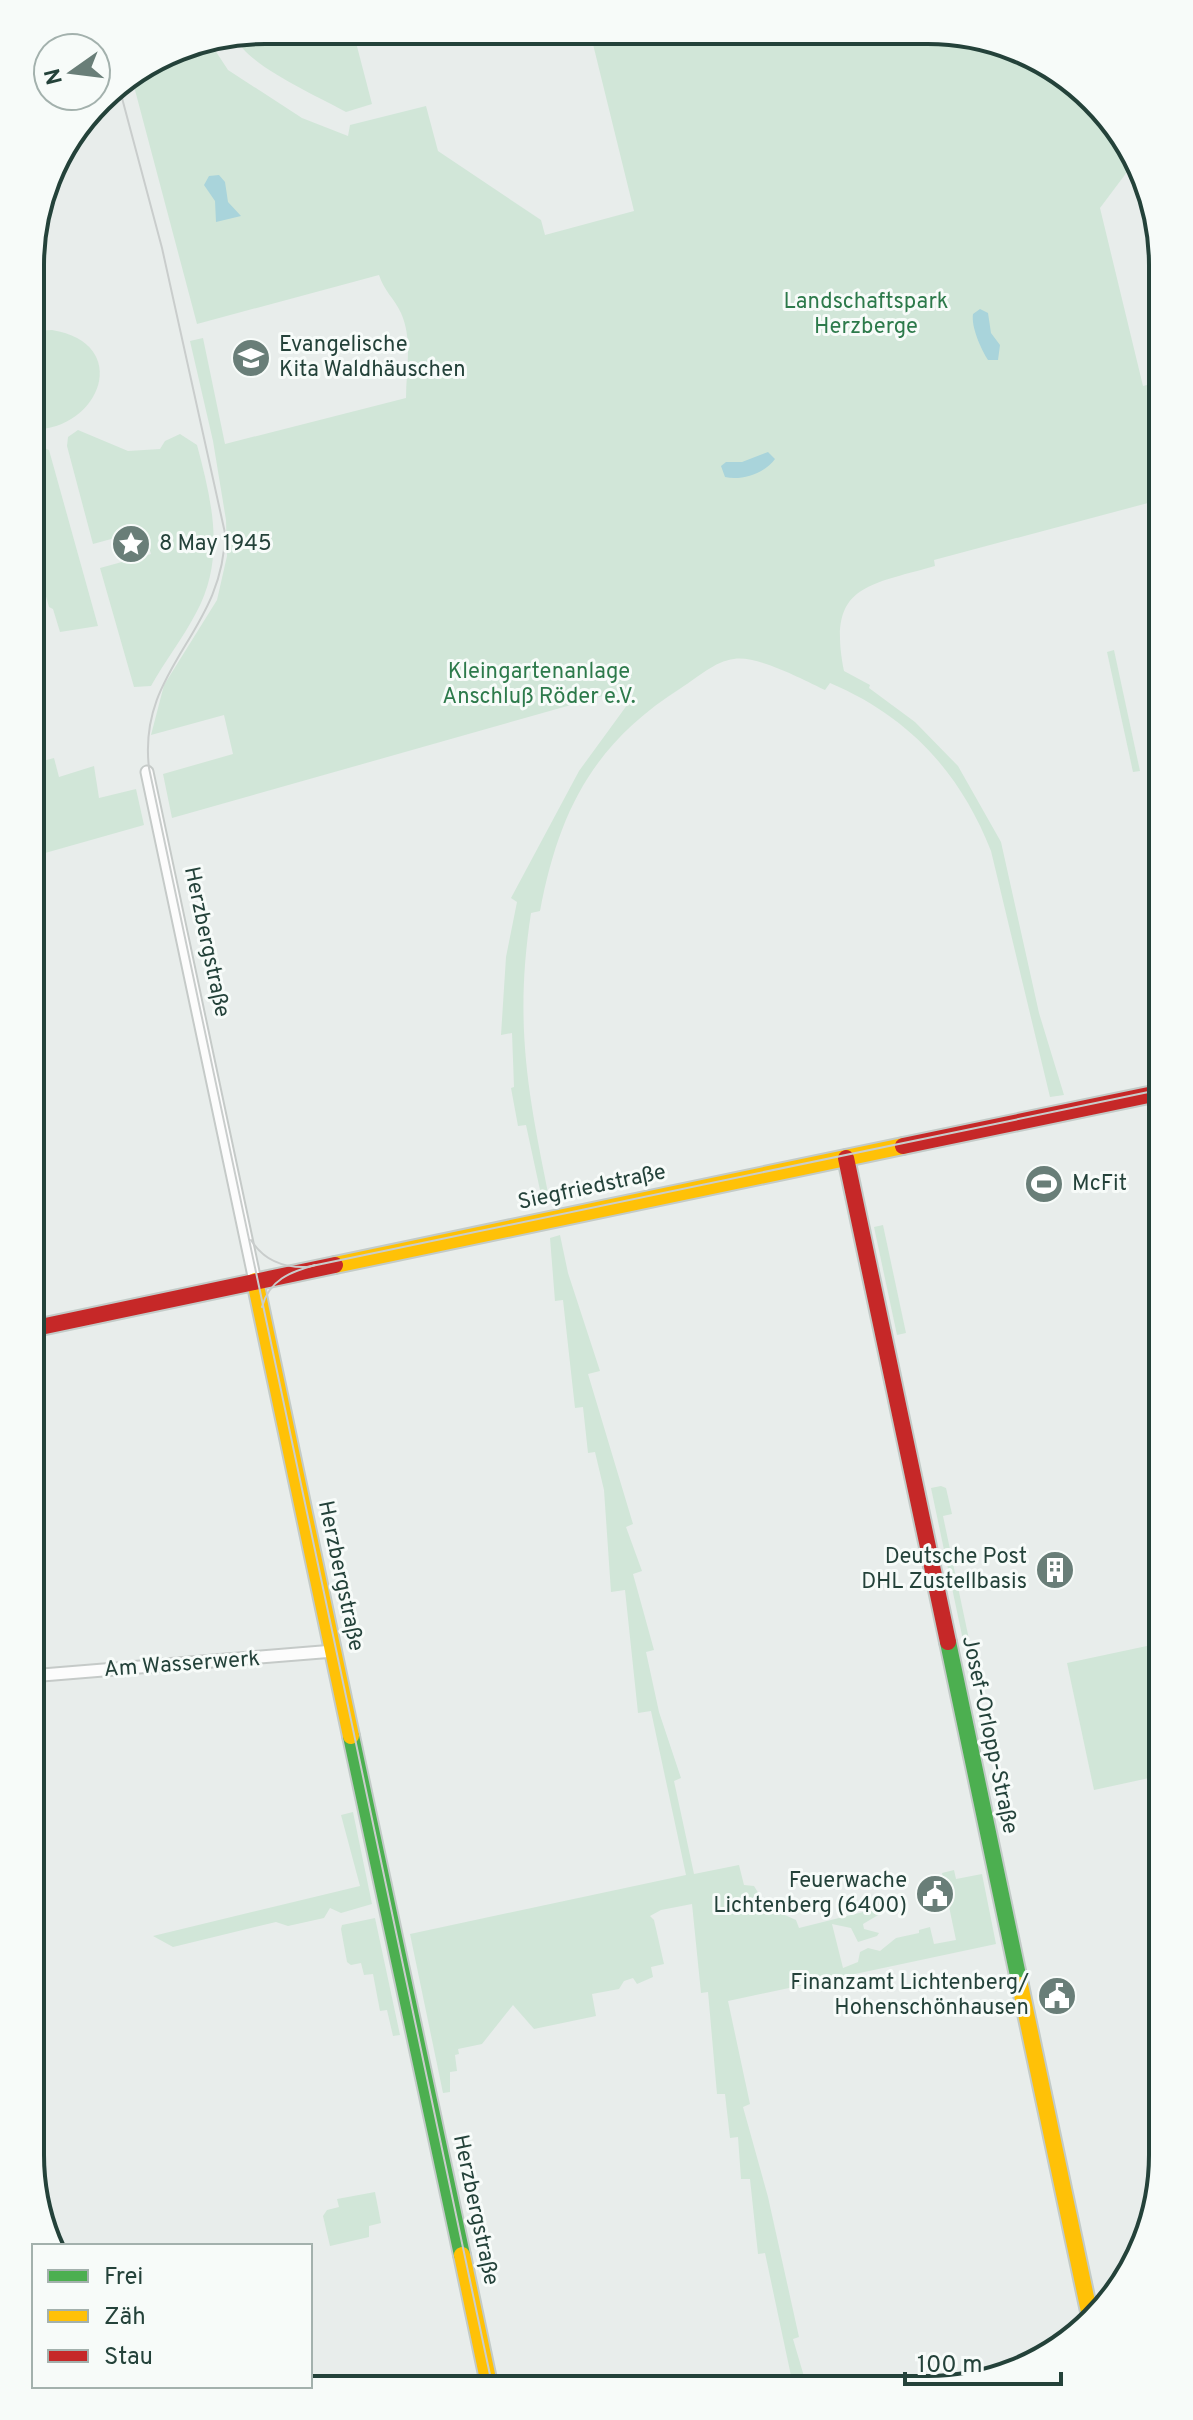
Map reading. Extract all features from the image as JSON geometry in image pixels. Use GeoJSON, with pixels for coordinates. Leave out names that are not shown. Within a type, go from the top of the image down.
{"type":"FeatureCollection","features":[{"type":"Feature","properties":{"kind":"street","name":"Herzbergstraße"},"geometry":{"type":"LineString","coordinates":[[147,772],[487,2376]]}},
{"type":"Feature","properties":{"kind":"street","name":"Siegfriedstraße"},"geometry":{"type":"LineString","coordinates":[[44,1326],[1149,1095]]}},
{"type":"Feature","properties":{"kind":"street","name":"Josef-Orlopp-Straße"},"geometry":{"type":"LineString","coordinates":[[846,1158],[1088,2307]]}},
{"type":"Feature","properties":{"kind":"street","name":"Am Wasserwerk"},"geometry":{"type":"LineString","coordinates":[[44,1675],[334,1651]]}},
{"type":"Feature","properties":{"kind":"green space"},"geometry":{"type":"Polygon","coordinates":[[[356,44],[372,104],[346,112],[267,69],[241,47],[356,44]]]}},
{"type":"Feature","properties":{"kind":"green space","name":"Landschaftspark Herzberge"},"geometry":{"type":"Polygon","coordinates":[[[593,44],[957,46],[999,56],[1051,81],[1094,119],[1112,142],[1128,171],[1100,208],[1143,386],[1149,384],[1149,503],[934,560],[935,566],[889,579],[857,594],[847,606],[841,622],[844,671],[870,685],[869,688],[915,722],[958,766],[1001,842],[1039,1013],[1064,1095],[1050,1097],[991,851],[964,796],[947,772],[907,730],[858,696],[830,683],[825,690],[755,661],[727,660],[706,670],[650,710],[603,757],[570,811],[548,875],[540,911],[531,913],[526,953],[524,1025],[535,1127],[550,1202],[543,1204],[526,1125],[518,1126],[511,1088],[514,1087],[512,1033],[501,1035],[506,957],[517,902],[511,898],[579,771],[630,701],[624,690],[172,818],[163,774],[233,754],[224,715],[151,735],[164,685],[217,600],[227,556],[226,520],[213,441],[190,341],[203,338],[225,444],[406,398],[408,344],[401,313],[379,275],[197,324],[134,87],[180,61],[215,50],[228,70],[302,118],[348,136],[350,125],[426,106],[438,151],[541,220],[545,235],[634,211],[593,44]]]}},
{"type":"Feature","properties":{"kind":"green space"},"geometry":{"type":"Polygon","coordinates":[[[44,330],[77,338],[92,351],[99,367],[98,384],[90,401],[76,416],[44,428],[44,330]]]}},
{"type":"Feature","properties":{"kind":"green space"},"geometry":{"type":"Polygon","coordinates":[[[78,430],[128,451],[160,449],[165,441],[180,434],[197,445],[211,509],[211,572],[196,613],[151,686],[134,687],[100,568],[151,554],[144,530],[93,544],[67,446],[68,437],[78,430]]]}},
{"type":"Feature","properties":{"kind":"green space"},"geometry":{"type":"Polygon","coordinates":[[[44,448],[49,450],[98,626],[60,632],[53,609],[49,607],[44,589],[44,448]]]}},
{"type":"Feature","properties":{"kind":"green space"},"geometry":{"type":"Polygon","coordinates":[[[1114,650],[1140,771],[1133,772],[1107,652],[1114,650]]]}},
{"type":"Feature","properties":{"kind":"green space"},"geometry":{"type":"Polygon","coordinates":[[[54,758],[59,777],[94,766],[99,798],[136,789],[144,825],[44,853],[44,761],[54,758]]]}},
{"type":"Feature","properties":{"kind":"green space"},"geometry":{"type":"Polygon","coordinates":[[[883,1225],[906,1333],[897,1335],[874,1227],[883,1225]]]}},
{"type":"Feature","properties":{"kind":"green space"},"geometry":{"type":"Polygon","coordinates":[[[560,1235],[568,1273],[600,1371],[588,1374],[633,1524],[626,1527],[642,1571],[633,1574],[654,1650],[646,1652],[659,1712],[681,1778],[674,1781],[694,1874],[739,1865],[744,1885],[754,1886],[767,1907],[796,1920],[799,1928],[867,1911],[865,1902],[881,1899],[885,1911],[863,1924],[864,1929],[879,1933],[877,1936],[858,1942],[851,1928],[832,1924],[843,1968],[858,1962],[860,1952],[868,1948],[880,1951],[896,1938],[930,1927],[934,1944],[956,1940],[942,1873],[954,1870],[956,1879],[982,1874],[996,1944],[728,2001],[750,2104],[743,2107],[768,2197],[799,2337],[793,2339],[804,2376],[791,2376],[765,2253],[758,2254],[750,2179],[741,2179],[738,2137],[730,2138],[725,2094],[717,2094],[708,1992],[701,1993],[692,1904],[661,1910],[650,1916],[654,1920],[664,1964],[651,1967],[653,1977],[637,1984],[633,1978],[624,1981],[619,1989],[592,1994],[596,2016],[534,2029],[513,2005],[482,2044],[458,2049],[459,2054],[455,2055],[457,2071],[450,2072],[450,2092],[443,2093],[410,1934],[686,1875],[651,1711],[638,1713],[625,1590],[611,1592],[604,1490],[595,1452],[588,1453],[583,1407],[575,1408],[563,1300],[555,1301],[550,1238],[560,1235]]]}},
{"type":"Feature","properties":{"kind":"green space"},"geometry":{"type":"Polygon","coordinates":[[[931,1488],[946,1488],[952,1514],[943,1516],[978,1682],[972,1683],[931,1488]]]}},
{"type":"Feature","properties":{"kind":"green space"},"geometry":{"type":"Polygon","coordinates":[[[1149,1646],[1149,1778],[1094,1790],[1067,1663],[1149,1646]]]}},
{"type":"Feature","properties":{"kind":"green space"},"geometry":{"type":"Polygon","coordinates":[[[353,1812],[372,1904],[341,1913],[330,1908],[324,1918],[288,1926],[276,1922],[173,1947],[153,1936],[360,1886],[341,1815],[353,1812]]]}},
{"type":"Feature","properties":{"kind":"green space"},"geometry":{"type":"Polygon","coordinates":[[[375,1918],[400,2035],[393,2036],[387,2010],[380,2011],[373,1974],[364,1975],[361,1963],[351,1965],[347,1962],[342,1925],[375,1918]]]}},
{"type":"Feature","properties":{"kind":"green space"},"geometry":{"type":"Polygon","coordinates":[[[375,2192],[381,2223],[369,2226],[369,2237],[330,2246],[323,2216],[327,2210],[339,2207],[337,2199],[375,2192]]]}},
{"type":"Feature","properties":{"kind":"water"},"geometry":{"type":"Polygon","coordinates":[[[219,175],[225,182],[228,202],[241,216],[216,222],[215,201],[204,185],[209,176],[219,175]]]}},
{"type":"Feature","properties":{"kind":"water"},"geometry":{"type":"Polygon","coordinates":[[[980,309],[988,313],[991,333],[1000,345],[998,360],[988,360],[977,338],[973,314],[980,309]]]}},
{"type":"Feature","properties":{"kind":"water"},"geometry":{"type":"Polygon","coordinates":[[[768,452],[775,459],[759,472],[746,477],[725,477],[721,466],[726,462],[742,462],[768,452]]]}},
{"type":"Feature","properties":{"kind":"tram line"},"geometry":{"type":"LineString","coordinates":[[122,97],[162,248],[225,533],[221,568],[211,598],[156,703],[149,733],[149,768],[490,2376]]}},
{"type":"Feature","properties":{"kind":"tram line"},"geometry":{"type":"LineString","coordinates":[[251,1240],[275,1262],[307,1267],[1149,1092]]}},
{"type":"Feature","properties":{"kind":"tram line"},"geometry":{"type":"LineString","coordinates":[[262,1307],[270,1290],[282,1278],[315,1265]]}},
{"type":"Feature","properties":{"kind":"traffic: fast"},"geometry":{"type":"LineString","coordinates":[[948,1642],[1020,1985]]}},
{"type":"Feature","properties":{"kind":"traffic: fast"},"geometry":{"type":"LineString","coordinates":[[351,1736],[462,2255]]}},
{"type":"Feature","properties":{"kind":"traffic: slow"},"geometry":{"type":"LineString","coordinates":[[335,1265],[903,1146]]}},
{"type":"Feature","properties":{"kind":"traffic: slow"},"geometry":{"type":"LineString","coordinates":[[255,1281],[351,1736]]}},
{"type":"Feature","properties":{"kind":"traffic: slow"},"geometry":{"type":"LineString","coordinates":[[1020,1985],[1088,2307]]}},
{"type":"Feature","properties":{"kind":"traffic: slow"},"geometry":{"type":"LineString","coordinates":[[462,2255],[487,2376]]}},
{"type":"Feature","properties":{"kind":"traffic: jam"},"geometry":{"type":"LineString","coordinates":[[903,1146],[1149,1095]]}},
{"type":"Feature","properties":{"kind":"traffic: jam"},"geometry":{"type":"LineString","coordinates":[[846,1158],[948,1642]]}},
{"type":"Feature","properties":{"kind":"traffic: jam"},"geometry":{"type":"LineString","coordinates":[[44,1326],[335,1265]]}},
{"type":"Feature","properties":{"kind":"place","name":"Evangelische Kita Waldhäuschen"},"geometry":{"type":"Point","coordinates":[251,358]}},
{"type":"Feature","properties":{"kind":"place","name":"8 May 1945"},"geometry":{"type":"Point","coordinates":[131,544]}},
{"type":"Feature","properties":{"kind":"place","name":"McFit"},"geometry":{"type":"Point","coordinates":[1044,1184]}},
{"type":"Feature","properties":{"kind":"place","name":"Deutsche Post DHL Zustellbasis"},"geometry":{"type":"Point","coordinates":[1055,1570]}},
{"type":"Feature","properties":{"kind":"place","name":"Feuerwache Lichtenberg (6400)"},"geometry":{"type":"Point","coordinates":[935,1894]}},
{"type":"Feature","properties":{"kind":"place","name":"Finanzamt Lichtenberg/ Hohenschönhausen"},"geometry":{"type":"Point","coordinates":[1057,1996]}},
{"type":"Feature","properties":{"kind":"park label","name":"Kleingartenanlage Anschluß Röder e.V."},"geometry":{"type":"Point","coordinates":[539,684]}}]}
